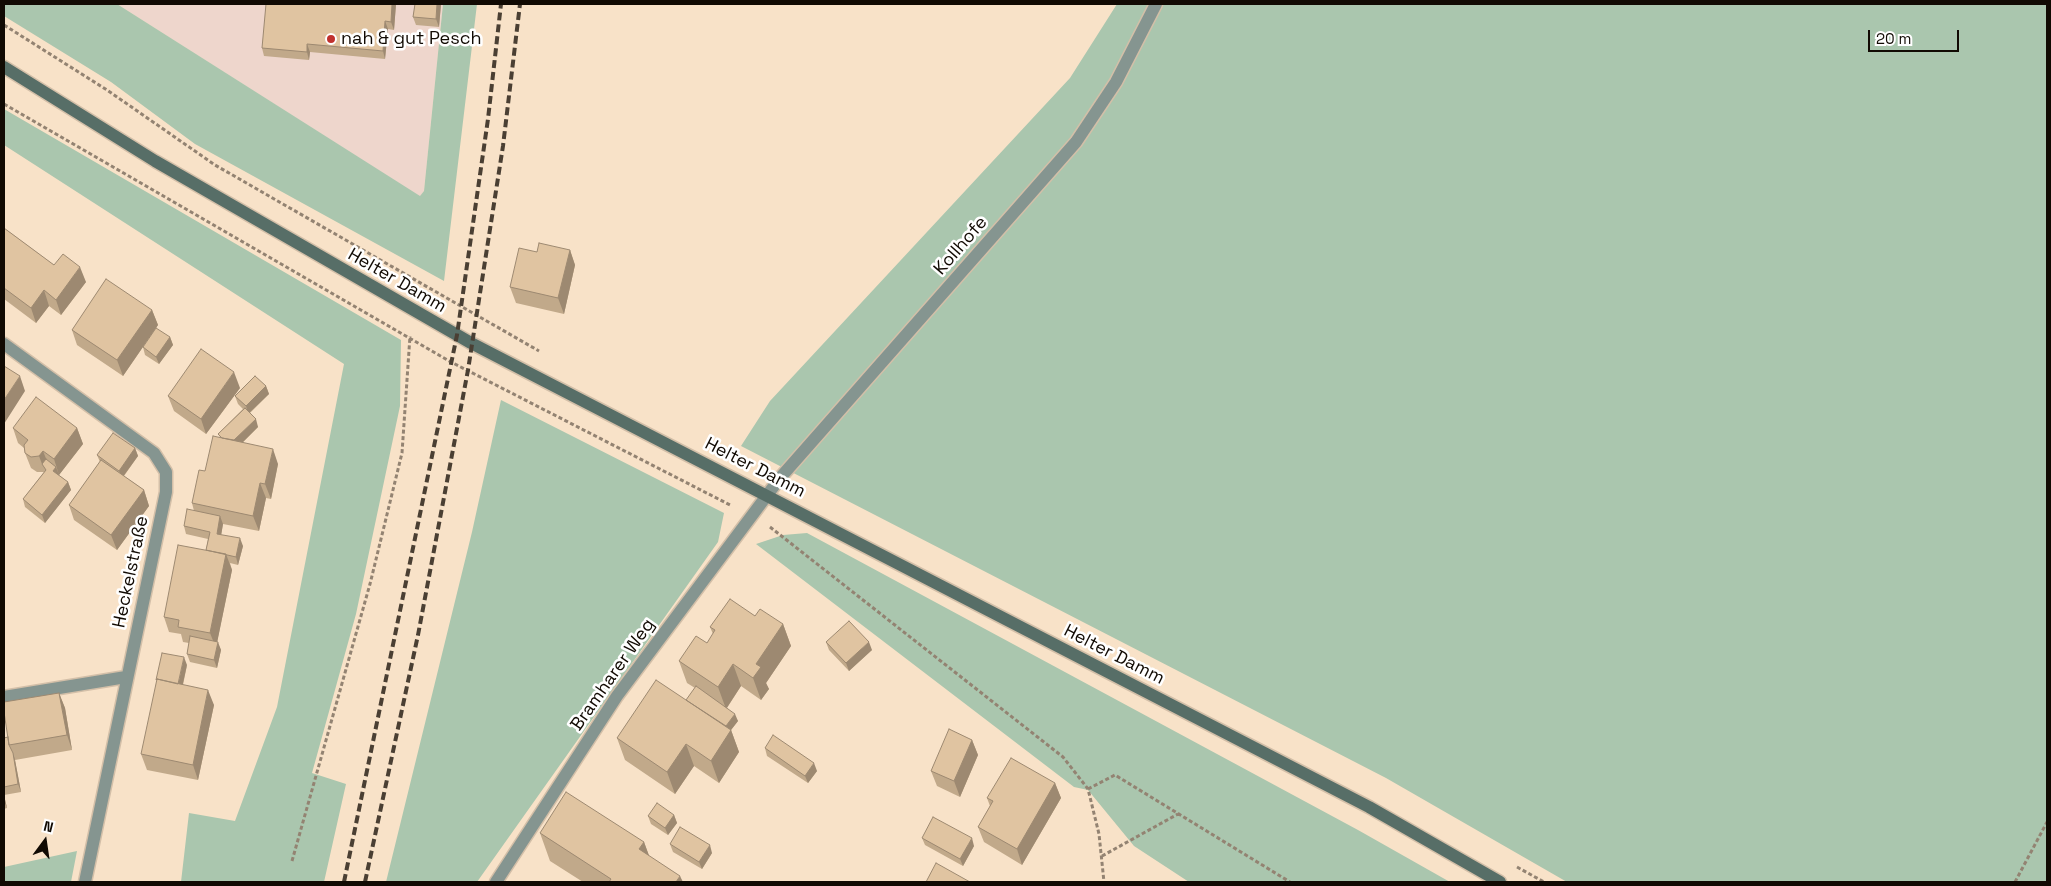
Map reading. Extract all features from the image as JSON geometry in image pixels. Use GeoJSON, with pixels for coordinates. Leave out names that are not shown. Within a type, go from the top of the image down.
{"type":"FeatureCollection","features":[{"type":"Feature","properties":{"kind":"street","name":"Kollhofe"},"geometry":{"type":"LineString","coordinates":[[768,495],[780,478],[1076,142],[1116,82],[1156,4]]}},
{"type":"Feature","properties":{"kind":"street","name":"Helter Damm"},"geometry":{"type":"LineString","coordinates":[[4,67],[155,162],[412,311],[1369,807],[1500,882]]}},
{"type":"Feature","properties":{"kind":"street","name":"Heckelstraße"},"geometry":{"type":"LineString","coordinates":[[4,344],[154,453],[166,472],[166,492],[126,677],[85,882]]}},
{"type":"Feature","properties":{"kind":"street","name":"Bramharer Weg"},"geometry":{"type":"LineString","coordinates":[[496,882],[617,696],[768,495]]}},
{"type":"Feature","properties":{"kind":"street"},"geometry":{"type":"LineString","coordinates":[[4,697],[126,677]]}},
{"type":"Feature","properties":{"kind":"path"},"geometry":{"type":"LineString","coordinates":[[4,25],[108,90],[215,165],[546,355]]}},
{"type":"Feature","properties":{"kind":"path"},"geometry":{"type":"LineString","coordinates":[[4,104],[503,390],[752,516],[783,535],[1063,757],[1088,790],[1102,856],[1104,882]]}},
{"type":"Feature","properties":{"kind":"path"},"geometry":{"type":"LineString","coordinates":[[292,861],[370,584],[402,453],[410,338]]}},
{"type":"Feature","properties":{"kind":"path"},"geometry":{"type":"LineString","coordinates":[[1088,790],[1115,775],[1290,882]]}},
{"type":"Feature","properties":{"kind":"path"},"geometry":{"type":"LineString","coordinates":[[1102,856],[1178,814]]}},
{"type":"Feature","properties":{"kind":"path"},"geometry":{"type":"LineString","coordinates":[[2015,882],[2047,822]]}},
{"type":"Feature","properties":{"kind":"shaded area"},"geometry":{"type":"Polygon","coordinates":[[[117,4],[443,4],[424,191],[420,197],[117,4]]]}},
{"type":"Feature","properties":{"kind":"green space"},"geometry":{"type":"Polygon","coordinates":[[[4,4],[117,4],[420,196],[424,191],[443,4],[477,4],[444,281],[195,144],[111,82],[4,16],[4,4]]]}},
{"type":"Feature","properties":{"kind":"green space"},"geometry":{"type":"Polygon","coordinates":[[[1117,4],[2047,4],[2047,882],[1567,882],[1386,778],[741,446],[770,401],[1070,78],[1117,4]]]}},
{"type":"Feature","properties":{"kind":"green space"},"geometry":{"type":"Polygon","coordinates":[[[4,109],[401,340],[400,406],[356,614],[312,773],[346,784],[324,882],[181,882],[189,813],[235,821],[277,707],[344,364],[4,145],[4,109]]]}},
{"type":"Feature","properties":{"kind":"green space"},"geometry":{"type":"Polygon","coordinates":[[[501,400],[724,513],[718,542],[477,882],[386,882],[472,532],[501,400]]]}},
{"type":"Feature","properties":{"kind":"green space"},"geometry":{"type":"Polygon","coordinates":[[[807,533],[1358,830],[1450,882],[1189,882],[1134,846],[1088,790],[1074,787],[756,544],[783,535],[807,533]]]}},
{"type":"Feature","properties":{"kind":"green space"},"geometry":{"type":"Polygon","coordinates":[[[77,851],[71,882],[4,882],[4,867],[77,851]]]}},
{"type":"Feature","properties":{"kind":"building","name":"nah & gut Pesch"},"geometry":{"type":"Polygon","coordinates":[[[266,4],[392,4],[391,22],[385,21],[383,51],[307,44],[307,52],[262,48],[266,4]]]}},
{"type":"Feature","properties":{"kind":"building"},"geometry":{"type":"Polygon","coordinates":[[[415,4],[437,4],[436,19],[413,17],[415,4]]]}},
{"type":"Feature","properties":{"kind":"building"},"geometry":{"type":"Polygon","coordinates":[[[4,228],[54,265],[63,254],[80,267],[56,300],[44,290],[31,308],[4,288],[4,228]]]}},
{"type":"Feature","properties":{"kind":"building"},"geometry":{"type":"Polygon","coordinates":[[[539,243],[570,250],[558,298],[510,287],[519,248],[537,252],[539,243]]]}},
{"type":"Feature","properties":{"kind":"building"},"geometry":{"type":"Polygon","coordinates":[[[106,279],[152,310],[117,360],[72,330],[106,279]]]}},
{"type":"Feature","properties":{"kind":"building"},"geometry":{"type":"Polygon","coordinates":[[[156,328],[170,337],[156,357],[143,347],[156,328]]]}},
{"type":"Feature","properties":{"kind":"building"},"geometry":{"type":"Polygon","coordinates":[[[201,349],[234,372],[201,419],[168,396],[201,349]]]}},
{"type":"Feature","properties":{"kind":"building"},"geometry":{"type":"Polygon","coordinates":[[[4,366],[20,376],[4,400],[4,366]]]}},
{"type":"Feature","properties":{"kind":"building"},"geometry":{"type":"Polygon","coordinates":[[[255,376],[266,386],[246,406],[235,396],[255,376]]]}},
{"type":"Feature","properties":{"kind":"building"},"geometry":{"type":"Polygon","coordinates":[[[36,397],[77,428],[54,459],[43,451],[39,456],[31,457],[25,453],[24,445],[28,440],[13,428],[36,397]]]}},
{"type":"Feature","properties":{"kind":"building"},"geometry":{"type":"Polygon","coordinates":[[[245,408],[256,419],[234,440],[222,438],[218,434],[245,408]]]}},
{"type":"Feature","properties":{"kind":"building"},"geometry":{"type":"Polygon","coordinates":[[[113,433],[135,448],[119,471],[97,455],[113,433]]]}},
{"type":"Feature","properties":{"kind":"building"},"geometry":{"type":"Polygon","coordinates":[[[213,436],[273,449],[265,484],[260,483],[253,516],[192,503],[199,470],[205,471],[213,436]]]}},
{"type":"Feature","properties":{"kind":"building"},"geometry":{"type":"Polygon","coordinates":[[[46,459],[56,467],[53,471],[68,482],[42,515],[23,499],[46,470],[42,464],[46,459]]]}},
{"type":"Feature","properties":{"kind":"building"},"geometry":{"type":"Polygon","coordinates":[[[101,460],[144,490],[111,535],[69,505],[101,460]]]}},
{"type":"Feature","properties":{"kind":"building"},"geometry":{"type":"Polygon","coordinates":[[[187,509],[220,516],[217,534],[240,538],[236,557],[206,550],[210,532],[184,526],[187,509]]]}},
{"type":"Feature","properties":{"kind":"building"},"geometry":{"type":"Polygon","coordinates":[[[178,545],[226,554],[210,633],[178,627],[179,620],[164,617],[178,545]]]}},
{"type":"Feature","properties":{"kind":"building"},"geometry":{"type":"Polygon","coordinates":[[[730,599],[755,616],[760,609],[783,624],[756,664],[761,667],[753,678],[733,664],[718,687],[679,661],[696,636],[707,643],[715,630],[710,627],[730,599]]]}},
{"type":"Feature","properties":{"kind":"building"},"geometry":{"type":"Polygon","coordinates":[[[849,621],[869,642],[846,663],[826,642],[849,621]]]}},
{"type":"Feature","properties":{"kind":"building"},"geometry":{"type":"Polygon","coordinates":[[[190,636],[218,642],[214,660],[187,654],[190,636]]]}},
{"type":"Feature","properties":{"kind":"building"},"geometry":{"type":"Polygon","coordinates":[[[162,653],[184,657],[178,684],[156,680],[162,653]]]}},
{"type":"Feature","properties":{"kind":"building"},"geometry":{"type":"Polygon","coordinates":[[[157,679],[208,690],[193,765],[141,754],[157,679]]]}},
{"type":"Feature","properties":{"kind":"building"},"geometry":{"type":"Polygon","coordinates":[[[656,680],[731,730],[711,761],[686,744],[667,772],[617,738],[656,680]]]}},
{"type":"Feature","properties":{"kind":"building"},"geometry":{"type":"Polygon","coordinates":[[[696,686],[735,714],[726,726],[686,700],[696,686]]]}},
{"type":"Feature","properties":{"kind":"building"},"geometry":{"type":"Polygon","coordinates":[[[59,693],[67,735],[9,745],[4,702],[59,693]]]}},
{"type":"Feature","properties":{"kind":"building"},"geometry":{"type":"Polygon","coordinates":[[[949,729],[972,740],[954,781],[931,771],[949,729]]]}},
{"type":"Feature","properties":{"kind":"building"},"geometry":{"type":"Polygon","coordinates":[[[773,735],[814,763],[805,776],[765,748],[773,735]]]}},
{"type":"Feature","properties":{"kind":"building"},"geometry":{"type":"Polygon","coordinates":[[[8,737],[13,753],[18,784],[4,787],[4,738],[8,737]]]}},
{"type":"Feature","properties":{"kind":"building"},"geometry":{"type":"Polygon","coordinates":[[[1011,758],[1055,783],[1017,849],[978,827],[993,801],[987,798],[1011,758]]]}},
{"type":"Feature","properties":{"kind":"building"},"geometry":{"type":"Polygon","coordinates":[[[566,792],[644,842],[639,849],[680,876],[676,882],[609,882],[611,879],[540,833],[566,792]]]}},
{"type":"Feature","properties":{"kind":"building"},"geometry":{"type":"Polygon","coordinates":[[[657,803],[674,815],[665,828],[648,816],[657,803]]]}},
{"type":"Feature","properties":{"kind":"building"},"geometry":{"type":"Polygon","coordinates":[[[933,817],[972,838],[960,859],[922,838],[933,817]]]}},
{"type":"Feature","properties":{"kind":"building"},"geometry":{"type":"Polygon","coordinates":[[[680,827],[710,845],[699,862],[670,844],[680,827]]]}},
{"type":"Feature","properties":{"kind":"building"},"geometry":{"type":"Polygon","coordinates":[[[936,863],[970,882],[926,882],[936,863]]]}},
{"type":"Feature","properties":{"kind":"railway"},"geometry":{"type":"LineString","coordinates":[[344,882],[457,335],[488,119],[501,4]]}},
{"type":"Feature","properties":{"kind":"railway"},"geometry":{"type":"LineString","coordinates":[[365,882],[418,635],[468,370],[503,146],[520,4]]}},
{"type":"Feature","properties":{"kind":"place","name":"nah & gut Pesch"},"geometry":{"type":"Point","coordinates":[331,39]}}]}
